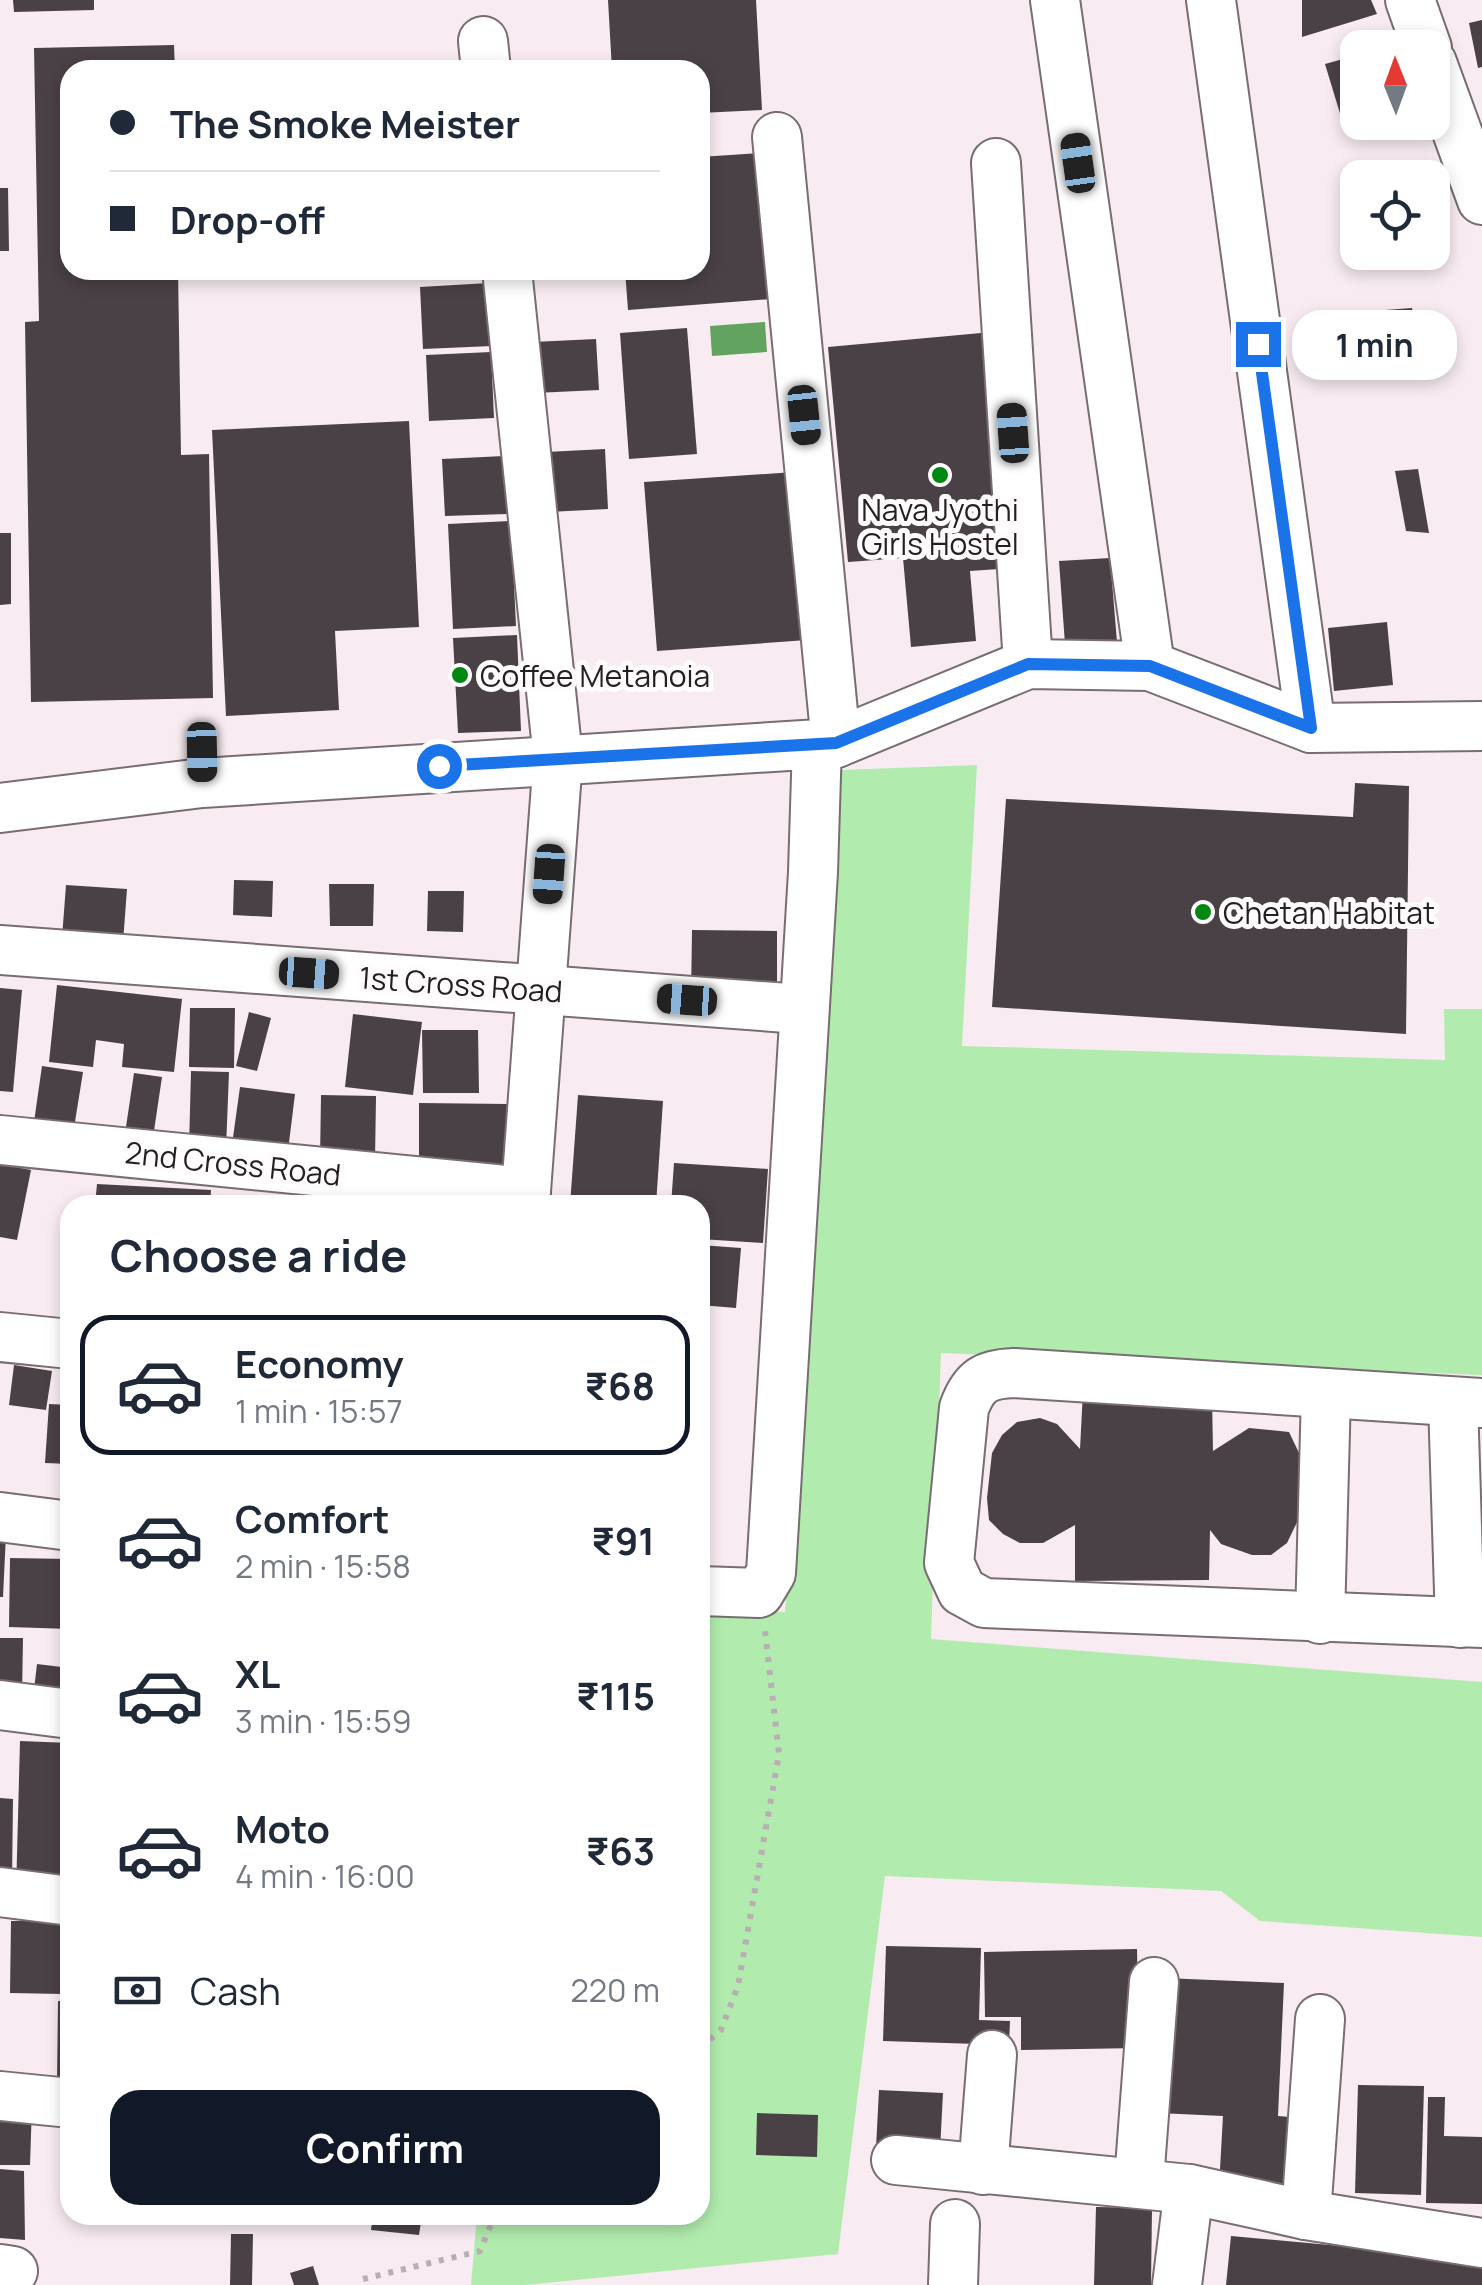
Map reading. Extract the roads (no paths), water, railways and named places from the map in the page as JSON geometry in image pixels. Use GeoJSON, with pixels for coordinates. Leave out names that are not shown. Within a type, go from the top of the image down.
{"type":"FeatureCollection","features":[{"type":"Feature","properties":{"kind":"street"},"geometry":{"type":"LineString","coordinates":[[1055,0],[1150,666]]}},
{"type":"Feature","properties":{"kind":"street"},"geometry":{"type":"LineString","coordinates":[[1211,0],[1311,728]]}},
{"type":"Feature","properties":{"kind":"street"},"geometry":{"type":"LineString","coordinates":[[1410,0],[1421,30]]}},
{"type":"Feature","properties":{"kind":"street"},"geometry":{"type":"LineString","coordinates":[[1450,109],[1479,184]]}},
{"type":"Feature","properties":{"kind":"street"},"geometry":{"type":"LineString","coordinates":[[710,1591],[759,1593],[771,1573],[813,872],[811,826],[827,744],[777,137]]}},
{"type":"Feature","properties":{"kind":"street"},"geometry":{"type":"LineString","coordinates":[[996,162],[1028,664]]}},
{"type":"Feature","properties":{"kind":"street"},"geometry":{"type":"LineString","coordinates":[[508,280],[558,758],[526,1195]]}},
{"type":"Feature","properties":{"kind":"street"},"geometry":{"type":"LineString","coordinates":[[0,808],[202,768],[558,758],[827,744],[1028,664],[1150,666],[1311,728],[1482,726]]}},
{"type":"Feature","properties":{"kind":"street","name":"1st Cross Road"},"geometry":{"type":"LineString","coordinates":[[0,950],[802,1008]]}},
{"type":"Feature","properties":{"kind":"street","name":"2nd Cross Road"},"geometry":{"type":"LineString","coordinates":[[0,1140],[490,1195]]}},
{"type":"Feature","properties":{"kind":"street"},"geometry":{"type":"LineString","coordinates":[[0,1337],[60,1343]]}},
{"type":"Feature","properties":{"kind":"street"},"geometry":{"type":"LineString","coordinates":[[1014,1374],[1326,1393],[1468,1402],[1471,1623],[1320,1620],[984,1603],[962,1591],[949,1564],[964,1408],[972,1387],[982,1378],[1014,1374]]}},
{"type":"Feature","properties":{"kind":"street"},"geometry":{"type":"LineString","coordinates":[[1320,1620],[1326,1393]]}},
{"type":"Feature","properties":{"kind":"street"},"geometry":{"type":"LineString","coordinates":[[0,1518],[60,1525]]}},
{"type":"Feature","properties":{"kind":"street"},"geometry":{"type":"LineString","coordinates":[[0,1705],[60,1713]]}},
{"type":"Feature","properties":{"kind":"street"},"geometry":{"type":"LineString","coordinates":[[0,1892],[60,1899]]}},
{"type":"Feature","properties":{"kind":"street"},"geometry":{"type":"LineString","coordinates":[[1139,2181],[1154,1982]]}},
{"type":"Feature","properties":{"kind":"street"},"geometry":{"type":"LineString","coordinates":[[1306,2216],[1320,2018]]}},
{"type":"Feature","properties":{"kind":"street"},"geometry":{"type":"LineString","coordinates":[[983,2170],[992,2055]]}},
{"type":"Feature","properties":{"kind":"street"},"geometry":{"type":"LineString","coordinates":[[0,2096],[60,2102]]}},
{"type":"Feature","properties":{"kind":"street"},"geometry":{"type":"LineString","coordinates":[[896,2160],[1139,2181],[1306,2216],[1482,2243]]}},
{"type":"Feature","properties":{"kind":"street"},"geometry":{"type":"LineString","coordinates":[[1177,2285],[1188,2190]]}},
{"type":"Feature","properties":{"kind":"street"},"geometry":{"type":"LineString","coordinates":[[953,2285],[956,2224]]}},
{"type":"Feature","properties":{"kind":"place","name":"Nava Jyothi Girls Hostel"},"geometry":{"type":"Point","coordinates":[940,475]}},
{"type":"Feature","properties":{"kind":"place","name":"Coffee Metanoia"},"geometry":{"type":"Point","coordinates":[460,675]}},
{"type":"Feature","properties":{"kind":"place","name":"Chetan Habitat"},"geometry":{"type":"Point","coordinates":[1203,912]}}]}
